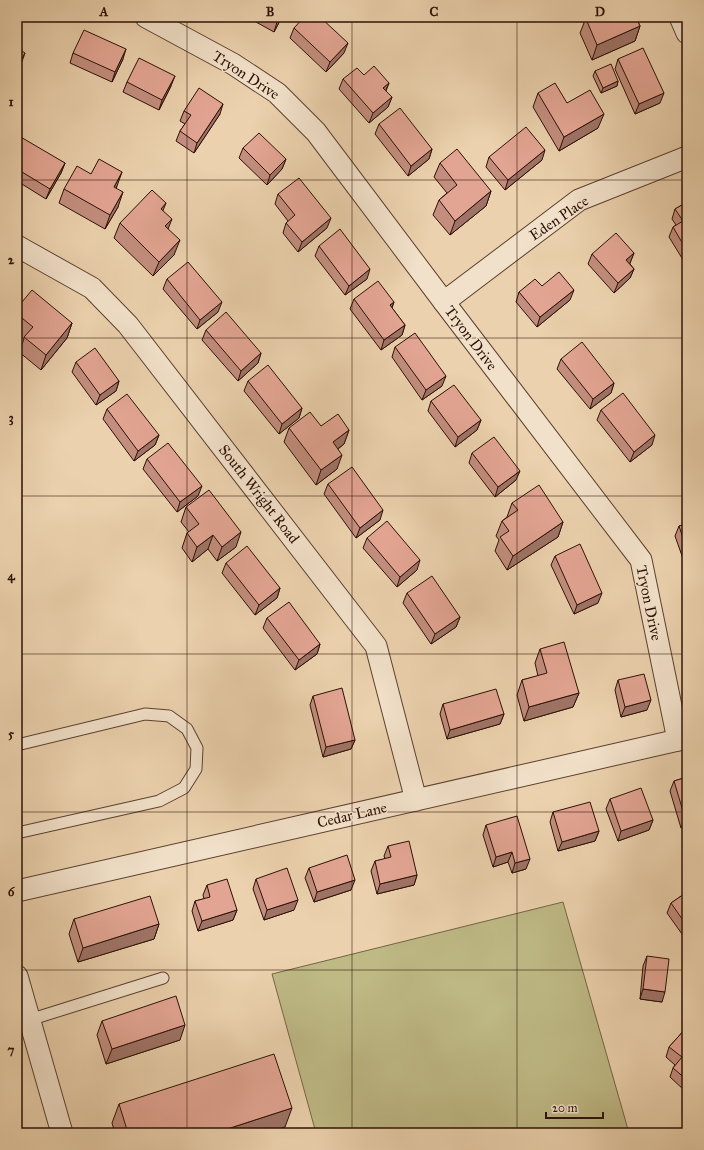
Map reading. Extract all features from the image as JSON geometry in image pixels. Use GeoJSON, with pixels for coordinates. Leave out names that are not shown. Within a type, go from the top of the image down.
{"type":"FeatureCollection","features":[{"type":"Feature","properties":{"kind":"street","name":"Tryon Drive"},"geometry":{"type":"LineString","coordinates":[[146,17],[233,64],[277,93],[316,132],[641,560],[682,739]]}},
{"type":"Feature","properties":{"kind":"street"},"geometry":{"type":"LineString","coordinates":[[680,17],[687,33]]}},
{"type":"Feature","properties":{"kind":"street","name":"Eden Place"},"geometry":{"type":"LineString","coordinates":[[444,302],[579,200],[687,157]]}},
{"type":"Feature","properties":{"kind":"street","name":"South Wright Road"},"geometry":{"type":"LineString","coordinates":[[17,246],[92,288],[128,325],[376,646],[416,800]]}},
{"type":"Feature","properties":{"kind":"street","name":"Cedar Lane"},"geometry":{"type":"LineString","coordinates":[[17,891],[682,739]]}},
{"type":"Feature","properties":{"kind":"street"},"geometry":{"type":"LineString","coordinates":[[18,982],[62,1133]]}},
{"type":"Feature","properties":{"kind":"lane"},"geometry":{"type":"LineString","coordinates":[[17,744],[145,714],[168,716],[187,729],[197,748],[196,768],[184,788],[159,801],[17,833]]}},
{"type":"Feature","properties":{"kind":"lane"},"geometry":{"type":"LineString","coordinates":[[29,1020],[163,978]]}},
{"type":"Feature","properties":{"kind":"shaded area"},"geometry":{"type":"Polygon","coordinates":[[[563,902],[629,1133],[316,1133],[272,974],[563,902]]]}},
{"type":"Feature","properties":{"kind":"building"},"geometry":{"type":"Polygon","coordinates":[[[268,17],[280,17],[277,22],[268,17]]]}},
{"type":"Feature","properties":{"kind":"building"},"geometry":{"type":"Polygon","coordinates":[[[304,17],[320,17],[348,43],[330,62],[294,28],[304,17]]]}},
{"type":"Feature","properties":{"kind":"building"},"geometry":{"type":"Polygon","coordinates":[[[589,17],[636,17],[640,26],[597,45],[586,19],[589,17]]]}},
{"type":"Feature","properties":{"kind":"building"},"geometry":{"type":"Polygon","coordinates":[[[84,30],[126,49],[115,72],[73,53],[84,30]]]}},
{"type":"Feature","properties":{"kind":"building"},"geometry":{"type":"Polygon","coordinates":[[[17,48],[25,53],[17,66],[17,48]]]}},
{"type":"Feature","properties":{"kind":"building"},"geometry":{"type":"Polygon","coordinates":[[[643,48],[664,93],[639,104],[618,59],[643,48]]]}},
{"type":"Feature","properties":{"kind":"building"},"geometry":{"type":"Polygon","coordinates":[[[139,58],[175,76],[162,100],[127,82],[139,58]]]}},
{"type":"Feature","properties":{"kind":"building"},"geometry":{"type":"Polygon","coordinates":[[[611,64],[618,81],[603,88],[595,71],[611,64]]]}},
{"type":"Feature","properties":{"kind":"building"},"geometry":{"type":"Polygon","coordinates":[[[374,66],[389,83],[383,88],[392,97],[373,113],[343,79],[357,68],[364,75],[374,66]]]}},
{"type":"Feature","properties":{"kind":"building"},"geometry":{"type":"Polygon","coordinates":[[[555,83],[567,103],[590,90],[604,114],[564,137],[538,93],[555,83]]]}},
{"type":"Feature","properties":{"kind":"building"},"geometry":{"type":"Polygon","coordinates":[[[199,88],[223,104],[197,143],[180,131],[191,115],[184,111],[199,88]]]}},
{"type":"Feature","properties":{"kind":"building"},"geometry":{"type":"Polygon","coordinates":[[[400,108],[432,149],[411,166],[379,124],[400,108]]]}},
{"type":"Feature","properties":{"kind":"building"},"geometry":{"type":"Polygon","coordinates":[[[526,127],[545,150],[508,180],[489,157],[526,127]]]}},
{"type":"Feature","properties":{"kind":"building"},"geometry":{"type":"Polygon","coordinates":[[[259,133],[286,159],[270,175],[243,148],[259,133]]]}},
{"type":"Feature","properties":{"kind":"building"},"geometry":{"type":"Polygon","coordinates":[[[19,136],[65,163],[50,189],[17,169],[17,140],[19,136]]]}},
{"type":"Feature","properties":{"kind":"building"},"geometry":{"type":"Polygon","coordinates":[[[457,149],[491,191],[455,221],[439,200],[457,185],[440,163],[457,149]]]}},
{"type":"Feature","properties":{"kind":"building"},"geometry":{"type":"Polygon","coordinates":[[[99,159],[122,172],[114,187],[123,192],[110,215],[64,189],[77,166],[91,174],[99,159]]]}},
{"type":"Feature","properties":{"kind":"building"},"geometry":{"type":"Polygon","coordinates":[[[299,178],[331,218],[302,242],[286,223],[295,215],[278,194],[299,178]]]}},
{"type":"Feature","properties":{"kind":"building"},"geometry":{"type":"Polygon","coordinates":[[[152,190],[166,203],[161,209],[172,219],[165,226],[180,240],[159,262],[120,223],[152,190]]]}},
{"type":"Feature","properties":{"kind":"building"},"geometry":{"type":"Polygon","coordinates":[[[687,202],[687,251],[673,227],[683,221],[675,209],[687,202]]]}},
{"type":"Feature","properties":{"kind":"building"},"geometry":{"type":"Polygon","coordinates":[[[340,229],[370,269],[349,286],[319,246],[340,229]]]}},
{"type":"Feature","properties":{"kind":"building"},"geometry":{"type":"Polygon","coordinates":[[[616,233],[634,253],[626,260],[634,269],[618,283],[592,254],[616,233]]]}},
{"type":"Feature","properties":{"kind":"building"},"geometry":{"type":"Polygon","coordinates":[[[188,262],[222,302],[200,320],[167,279],[188,262]]]}},
{"type":"Feature","properties":{"kind":"building"},"geometry":{"type":"Polygon","coordinates":[[[559,272],[574,290],[540,317],[519,292],[535,279],[542,286],[559,272]]]}},
{"type":"Feature","properties":{"kind":"building"},"geometry":{"type":"Polygon","coordinates":[[[378,281],[394,302],[390,305],[405,325],[384,340],[354,299],[378,281]]]}},
{"type":"Feature","properties":{"kind":"building"},"geometry":{"type":"Polygon","coordinates":[[[32,290],[72,323],[46,355],[24,337],[33,327],[17,314],[17,308],[32,290]]]}},
{"type":"Feature","properties":{"kind":"building"},"geometry":{"type":"Polygon","coordinates":[[[226,312],[261,353],[241,371],[206,330],[226,312]]]}},
{"type":"Feature","properties":{"kind":"building"},"geometry":{"type":"Polygon","coordinates":[[[415,333],[446,376],[426,390],[395,347],[415,333]]]}},
{"type":"Feature","properties":{"kind":"building"},"geometry":{"type":"Polygon","coordinates":[[[582,342],[614,383],[593,399],[561,359],[582,342]]]}},
{"type":"Feature","properties":{"kind":"building"},"geometry":{"type":"Polygon","coordinates":[[[95,348],[119,381],[100,395],[76,362],[95,348]]]}},
{"type":"Feature","properties":{"kind":"building"},"geometry":{"type":"Polygon","coordinates":[[[268,365],[302,408],[282,424],[248,381],[268,365]]]}},
{"type":"Feature","properties":{"kind":"building"},"geometry":{"type":"Polygon","coordinates":[[[454,385],[481,420],[458,437],[431,401],[454,385]]]}},
{"type":"Feature","properties":{"kind":"building"},"geometry":{"type":"Polygon","coordinates":[[[623,393],[655,435],[634,452],[601,410],[623,393]]]}},
{"type":"Feature","properties":{"kind":"building"},"geometry":{"type":"Polygon","coordinates":[[[127,394],[159,435],[138,451],[107,409],[127,394]]]}},
{"type":"Feature","properties":{"kind":"building"},"geometry":{"type":"Polygon","coordinates":[[[310,412],[321,426],[338,414],[349,430],[333,442],[342,455],[321,470],[289,428],[310,412]]]}},
{"type":"Feature","properties":{"kind":"building"},"geometry":{"type":"Polygon","coordinates":[[[494,437],[520,471],[498,487],[472,453],[494,437]]]}},
{"type":"Feature","properties":{"kind":"building"},"geometry":{"type":"Polygon","coordinates":[[[168,443],[202,486],[180,502],[147,459],[168,443]]]}},
{"type":"Feature","properties":{"kind":"building"},"geometry":{"type":"Polygon","coordinates":[[[352,467],[383,510],[360,528],[328,484],[352,467]]]}},
{"type":"Feature","properties":{"kind":"building"},"geometry":{"type":"Polygon","coordinates":[[[539,485],[563,522],[513,556],[500,537],[509,531],[502,521],[518,510],[512,503],[539,485]]]}},
{"type":"Feature","properties":{"kind":"building"},"geometry":{"type":"Polygon","coordinates":[[[209,490],[241,532],[222,547],[213,535],[197,547],[187,533],[199,524],[186,507],[209,490]]]}},
{"type":"Feature","properties":{"kind":"building"},"geometry":{"type":"Polygon","coordinates":[[[387,521],[420,560],[400,577],[367,538],[387,521]]]}},
{"type":"Feature","properties":{"kind":"building"},"geometry":{"type":"Polygon","coordinates":[[[687,524],[687,550],[679,526],[687,524]]]}},
{"type":"Feature","properties":{"kind":"building"},"geometry":{"type":"Polygon","coordinates":[[[580,544],[602,593],[577,605],[555,556],[580,544]]]}},
{"type":"Feature","properties":{"kind":"building"},"geometry":{"type":"Polygon","coordinates":[[[247,546],[280,588],[259,605],[226,563],[247,546]]]}},
{"type":"Feature","properties":{"kind":"building"},"geometry":{"type":"Polygon","coordinates":[[[432,576],[460,617],[435,634],[407,593],[432,576]]]}},
{"type":"Feature","properties":{"kind":"building"},"geometry":{"type":"Polygon","coordinates":[[[289,602],[320,644],[299,660],[267,618],[289,602]]]}},
{"type":"Feature","properties":{"kind":"building"},"geometry":{"type":"Polygon","coordinates":[[[564,642],[579,693],[529,707],[522,680],[547,673],[540,649],[564,642]]]}},
{"type":"Feature","properties":{"kind":"building"},"geometry":{"type":"Polygon","coordinates":[[[644,674],[651,700],[625,707],[618,680],[644,674]]]}},
{"type":"Feature","properties":{"kind":"building"},"geometry":{"type":"Polygon","coordinates":[[[342,688],[355,740],[326,747],[313,696],[342,688]]]}},
{"type":"Feature","properties":{"kind":"building"},"geometry":{"type":"Polygon","coordinates":[[[496,689],[504,714],[450,730],[443,704],[496,689]]]}},
{"type":"Feature","properties":{"kind":"building"},"geometry":{"type":"Polygon","coordinates":[[[687,777],[687,818],[685,818],[674,781],[687,777]]]}},
{"type":"Feature","properties":{"kind":"building"},"geometry":{"type":"Polygon","coordinates":[[[641,788],[653,820],[621,831],[610,799],[641,788]]]}},
{"type":"Feature","properties":{"kind":"building"},"geometry":{"type":"Polygon","coordinates":[[[590,802],[599,831],[562,842],[553,812],[590,802]]]}},
{"type":"Feature","properties":{"kind":"building"},"geometry":{"type":"Polygon","coordinates":[[[517,816],[530,859],[515,863],[512,852],[496,857],[486,825],[517,816]]]}},
{"type":"Feature","properties":{"kind":"building"},"geometry":{"type":"Polygon","coordinates":[[[409,841],[417,875],[380,884],[375,861],[391,857],[388,846],[409,841]]]}},
{"type":"Feature","properties":{"kind":"building"},"geometry":{"type":"Polygon","coordinates":[[[347,855],[355,880],[317,892],[309,868],[347,855]]]}},
{"type":"Feature","properties":{"kind":"building"},"geometry":{"type":"Polygon","coordinates":[[[287,868],[298,900],[267,910],[256,879],[287,868]]]}},
{"type":"Feature","properties":{"kind":"building"},"geometry":{"type":"Polygon","coordinates":[[[227,879],[237,910],[202,921],[195,901],[210,897],[207,885],[227,879]]]}},
{"type":"Feature","properties":{"kind":"building"},"geometry":{"type":"Polygon","coordinates":[[[687,892],[687,926],[671,903],[687,892]]]}},
{"type":"Feature","properties":{"kind":"building"},"geometry":{"type":"Polygon","coordinates":[[[150,896],[159,924],[83,948],[74,919],[150,896]]]}},
{"type":"Feature","properties":{"kind":"building"},"geometry":{"type":"Polygon","coordinates":[[[647,956],[669,959],[665,992],[643,989],[647,956]]]}},
{"type":"Feature","properties":{"kind":"building"},"geometry":{"type":"Polygon","coordinates":[[[176,996],[185,1025],[112,1049],[102,1021],[176,996]]]}},
{"type":"Feature","properties":{"kind":"building"},"geometry":{"type":"Polygon","coordinates":[[[687,1027],[687,1080],[673,1068],[682,1057],[669,1047],[687,1027]]]}},
{"type":"Feature","properties":{"kind":"building"},"geometry":{"type":"Polygon","coordinates":[[[274,1054],[292,1108],[221,1131],[221,1133],[128,1133],[119,1104],[274,1054]]]}}]}
